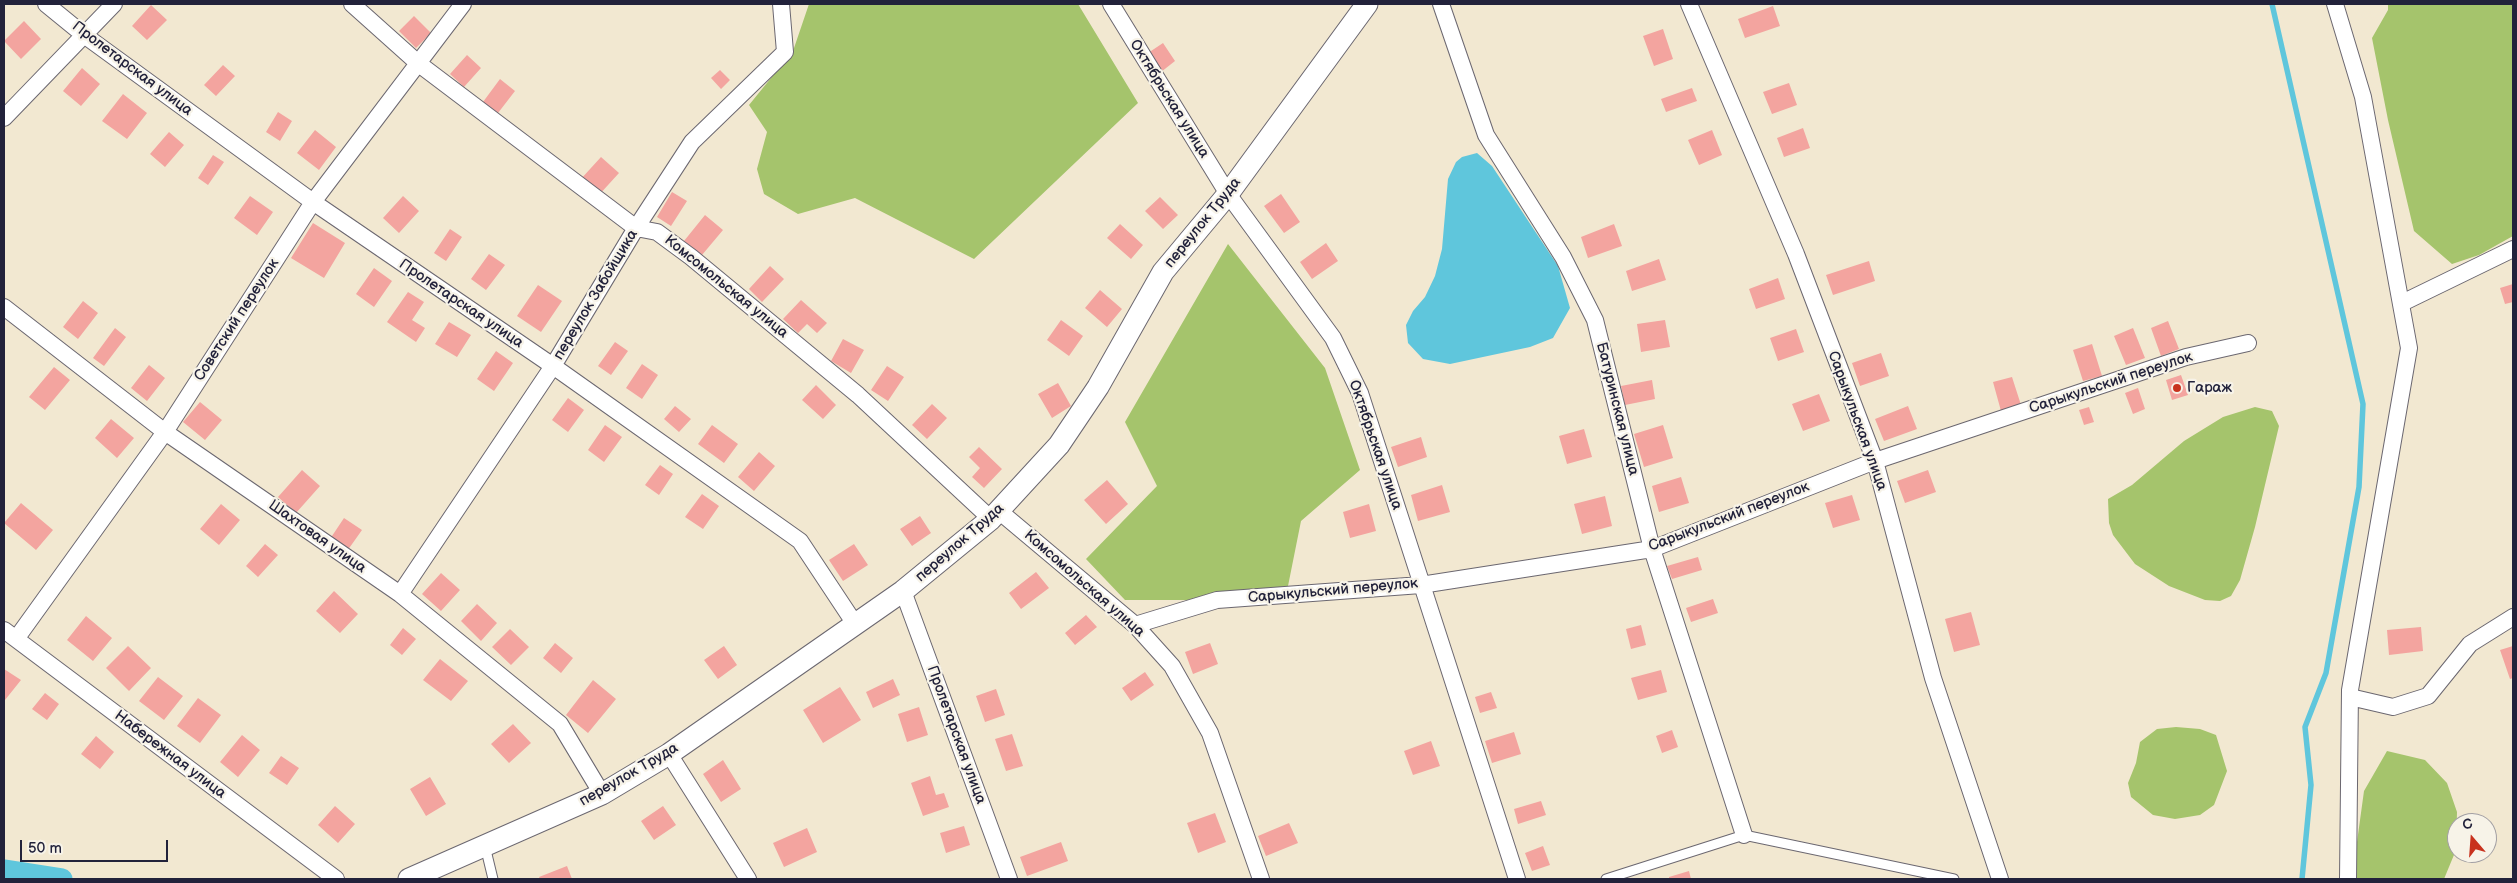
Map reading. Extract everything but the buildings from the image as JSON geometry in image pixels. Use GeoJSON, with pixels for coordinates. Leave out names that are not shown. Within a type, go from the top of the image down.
{"type":"FeatureCollection","features":[{"type":"Feature","properties":{"kind":"street","name":"Пролетарская улица"},"geometry":{"type":"LineString","coordinates":[[46,4],[84,35],[313,202],[553,366],[800,541],[854,624]]}},
{"type":"Feature","properties":{"kind":"street"},"geometry":{"type":"LineString","coordinates":[[4,118],[114,4]]}},
{"type":"Feature","properties":{"kind":"street","name":"Комсомольская улица"},"geometry":{"type":"LineString","coordinates":[[352,4],[418,64],[636,228],[657,232],[691,257],[858,395],[995,515],[1135,626],[1172,666],[1210,733],[1261,879]]}},
{"type":"Feature","properties":{"kind":"street","name":"Советский переулок"},"geometry":{"type":"LineString","coordinates":[[10,635],[165,432],[313,202],[463,4]]}},
{"type":"Feature","properties":{"kind":"street","name":"переулок Забойщика"},"geometry":{"type":"LineString","coordinates":[[400,594],[553,366],[636,228],[692,142],[785,52],[781,4]]}},
{"type":"Feature","properties":{"kind":"street","name":"Октябрьская улица"},"geometry":{"type":"LineString","coordinates":[[1110,4],[1228,194],[1333,338],[1360,393],[1420,584],[1517,879]]}},
{"type":"Feature","properties":{"kind":"street","name":"переулок Труда"},"geometry":{"type":"LineString","coordinates":[[409,879],[602,794],[669,754],[903,591],[995,515],[1059,445],[1098,388],[1162,272],[1228,194],[1367,4]]}},
{"type":"Feature","properties":{"kind":"street","name":"Батуринская улица"},"geometry":{"type":"LineString","coordinates":[[1441,4],[1486,135],[1563,258],[1594,320],[1652,549],[1744,836]]}},
{"type":"Feature","properties":{"kind":"street","name":"Сарыкульская улица"},"geometry":{"type":"LineString","coordinates":[[1689,4],[1796,254],[1875,461],[1933,678],[2000,879]]}},
{"type":"Feature","properties":{"kind":"street"},"geometry":{"type":"LineString","coordinates":[[2335,4],[2363,97],[2409,348],[2350,697],[2348,879]]}},
{"type":"Feature","properties":{"kind":"street"},"geometry":{"type":"LineString","coordinates":[[2402,303],[2513,249]]}},
{"type":"Feature","properties":{"kind":"street","name":"Шахтовая улица"},"geometry":{"type":"LineString","coordinates":[[4,307],[165,432],[400,594],[560,724],[602,794]]}},
{"type":"Feature","properties":{"kind":"street","name":"Сарыкульский переулок"},"geometry":{"type":"LineString","coordinates":[[1135,626],[1218,600],[1420,584],[1652,549],[1875,461],[2186,357],[2248,343]]}},
{"type":"Feature","properties":{"kind":"street","name":"Пролетарская улица"},"geometry":{"type":"LineString","coordinates":[[903,591],[1009,879]]}},
{"type":"Feature","properties":{"kind":"street"},"geometry":{"type":"LineString","coordinates":[[2350,697],[2393,707],[2428,696],[2470,644],[2513,617]]}},
{"type":"Feature","properties":{"kind":"street","name":"Набережная улица"},"geometry":{"type":"LineString","coordinates":[[10,635],[336,879]]}},
{"type":"Feature","properties":{"kind":"street"},"geometry":{"type":"LineString","coordinates":[[669,754],[748,879]]}},
{"type":"Feature","properties":{"kind":"lane"},"geometry":{"type":"LineString","coordinates":[[1606,879],[1744,836],[1954,879]]}},
{"type":"Feature","properties":{"kind":"lane"},"geometry":{"type":"LineString","coordinates":[[484,846],[493,879]]}},
{"type":"Feature","properties":{"kind":"green space"},"geometry":{"type":"Polygon","coordinates":[[[809,4],[1078,4],[1138,103],[974,259],[855,198],[798,214],[764,194],[757,169],[767,132],[749,105],[793,51],[809,4]]]}},
{"type":"Feature","properties":{"kind":"green space"},"geometry":{"type":"Polygon","coordinates":[[[2388,4],[2513,4],[2513,236],[2479,255],[2452,264],[2414,231],[2388,120],[2372,38],[2388,10],[2388,4]]]}},
{"type":"Feature","properties":{"kind":"green space"},"geometry":{"type":"Polygon","coordinates":[[[1228,244],[1325,368],[1360,470],[1301,521],[1288,586],[1188,600],[1125,600],[1086,559],[1157,486],[1125,422],[1228,244]]]}},
{"type":"Feature","properties":{"kind":"green space"},"geometry":{"type":"Polygon","coordinates":[[[2255,407],[2272,411],[2279,426],[2255,527],[2240,580],[2231,596],[2220,601],[2205,600],[2169,586],[2135,564],[2113,535],[2109,523],[2108,499],[2132,485],[2184,441],[2223,417],[2255,407]]]}},
{"type":"Feature","properties":{"kind":"green space"},"geometry":{"type":"Polygon","coordinates":[[[2176,727],[2200,729],[2216,735],[2227,771],[2214,805],[2200,815],[2175,819],[2153,815],[2131,797],[2128,783],[2136,763],[2140,742],[2157,729],[2176,727]]]}},
{"type":"Feature","properties":{"kind":"green space"},"geometry":{"type":"Polygon","coordinates":[[[2387,751],[2425,760],[2447,783],[2457,813],[2447,813],[2447,863],[2451,863],[2444,879],[2356,879],[2357,842],[2364,791],[2387,751]]]}},
{"type":"Feature","properties":{"kind":"water"},"geometry":{"type":"Polygon","coordinates":[[[1477,153],[1492,166],[1558,266],[1570,308],[1553,338],[1530,347],[1450,364],[1423,359],[1408,343],[1406,325],[1413,311],[1425,297],[1435,276],[1442,249],[1448,179],[1456,162],[1462,157],[1477,153]]]}},
{"type":"Feature","properties":{"kind":"waterway"},"geometry":{"type":"LineString","coordinates":[[2272,4],[2363,404],[2359,487],[2326,673],[2305,727],[2311,785],[2302,879]]}},
{"type":"Feature","properties":{"kind":"waterway"},"geometry":{"type":"LineString","coordinates":[[4,870],[62,879]]}},
{"type":"Feature","properties":{"kind":"place","name":"Гараж"},"geometry":{"type":"Point","coordinates":[2177,388]}}]}
